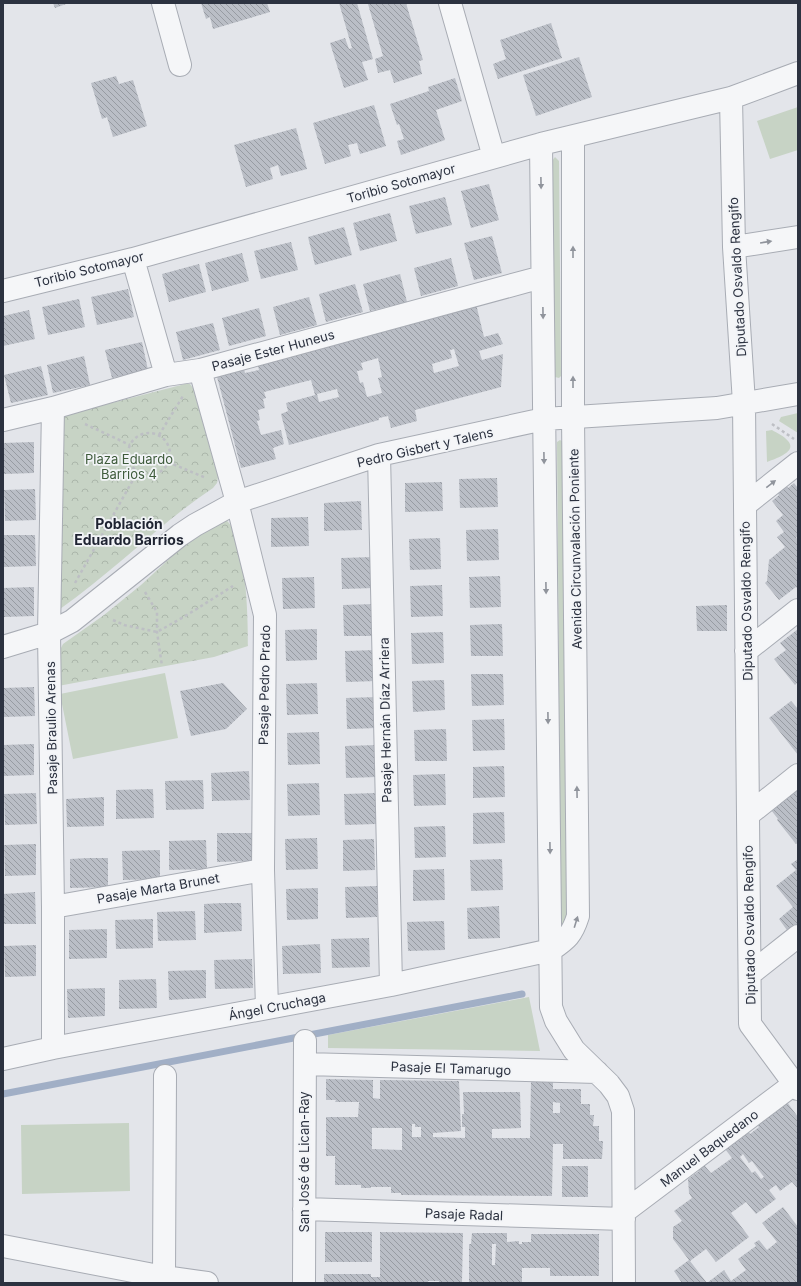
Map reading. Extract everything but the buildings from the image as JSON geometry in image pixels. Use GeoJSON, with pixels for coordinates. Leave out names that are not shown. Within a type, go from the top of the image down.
{"type":"FeatureCollection","features":[{"type":"Feature","properties":{"kind":"street"},"geometry":{"type":"LineString","coordinates":[[162,3],[180,65]]}},
{"type":"Feature","properties":{"kind":"street"},"geometry":{"type":"LineString","coordinates":[[450,3],[494,157]]}},
{"type":"Feature","properties":{"kind":"street","name":"Toribio Sotomayor"},"geometry":{"type":"LineString","coordinates":[[3,291],[133,259],[541,144],[730,98],[798,73]]}},
{"type":"Feature","properties":{"kind":"street","name":"Diputado Osvaldo Rengifo"},"geometry":{"type":"LineString","coordinates":[[730,98],[734,247],[744,404],[750,1024],[796,1086]]}},
{"type":"Feature","properties":{"kind":"street","name":"Avenida Circunvalación Poniente"},"geometry":{"type":"LineString","coordinates":[[551,950],[566,940],[574,928],[578,916],[573,417],[573,137]]}},
{"type":"Feature","properties":{"kind":"street"},"geometry":{"type":"LineString","coordinates":[[541,144],[552,1007],[556,1021],[574,1050],[609,1084],[618,1096],[622,1111],[624,1283]]}},
{"type":"Feature","properties":{"kind":"street"},"geometry":{"type":"LineString","coordinates":[[734,247],[798,237]]}},
{"type":"Feature","properties":{"kind":"street"},"geometry":{"type":"LineString","coordinates":[[133,259],[166,375]]}},
{"type":"Feature","properties":{"kind":"street","name":"Pasaje Ester Huneus"},"geometry":{"type":"LineString","coordinates":[[3,420],[53,408],[166,375],[200,370],[542,277]]}},
{"type":"Feature","properties":{"kind":"street","name":"Pasaje Pedro Prado"},"geometry":{"type":"LineString","coordinates":[[200,370],[236,496],[265,615],[263,870],[267,1008]]}},
{"type":"Feature","properties":{"kind":"street","name":"Pedro Gisbert y Talens"},"geometry":{"type":"LineString","coordinates":[[3,647],[49,632],[72,621],[180,535],[236,496],[379,455],[544,420],[717,408],[798,394]]}},
{"type":"Feature","properties":{"kind":"street","name":"Pasaje Braulio Arenas"},"geometry":{"type":"LineString","coordinates":[[53,408],[49,632],[53,907],[53,1048]]}},
{"type":"Feature","properties":{"kind":"street","name":"Pasaje Hernán Díaz Arriera"},"geometry":{"type":"LineString","coordinates":[[379,455],[391,984]]}},
{"type":"Feature","properties":{"kind":"street"},"geometry":{"type":"LineString","coordinates":[[745,505],[798,463]]}},
{"type":"Feature","properties":{"kind":"street"},"geometry":{"type":"LineString","coordinates":[[746,651],[798,610]]}},
{"type":"Feature","properties":{"kind":"street"},"geometry":{"type":"LineString","coordinates":[[748,815],[798,775]]}},
{"type":"Feature","properties":{"kind":"street","name":"Pasaje Marta Brunet"},"geometry":{"type":"LineString","coordinates":[[53,907],[263,870]]}},
{"type":"Feature","properties":{"kind":"street"},"geometry":{"type":"LineString","coordinates":[[750,974],[798,936]]}},
{"type":"Feature","properties":{"kind":"street","name":"Ángel Cruchaga"},"geometry":{"type":"LineString","coordinates":[[3,1058],[391,984],[551,950]]}},
{"type":"Feature","properties":{"kind":"street","name":"San José de Lican-Ray"},"geometry":{"type":"LineString","coordinates":[[304,1283],[305,1041]]}},
{"type":"Feature","properties":{"kind":"street","name":"Pasaje El Tamarugo"},"geometry":{"type":"LineString","coordinates":[[305,1064],[597,1072]]}},
{"type":"Feature","properties":{"kind":"street"},"geometry":{"type":"LineString","coordinates":[[164,1076],[164,1277]]}},
{"type":"Feature","properties":{"kind":"street","name":"Manuel Baquedano"},"geometry":{"type":"LineString","coordinates":[[624,1215],[796,1086]]}},
{"type":"Feature","properties":{"kind":"street","name":"Pasaje Radal"},"geometry":{"type":"LineString","coordinates":[[304,1209],[624,1215]]}},
{"type":"Feature","properties":{"kind":"street"},"geometry":{"type":"LineString","coordinates":[[3,1246],[164,1277],[206,1283]]}},
{"type":"Feature","properties":{"kind":"path"},"geometry":{"type":"LineString","coordinates":[[159,435],[200,370]]}},
{"type":"Feature","properties":{"kind":"path"},"geometry":{"type":"LineString","coordinates":[[53,408],[130,445]]}},
{"type":"Feature","properties":{"kind":"path"},"geometry":{"type":"LineString","coordinates":[[145,433],[159,435],[167,444],[169,456],[168,462],[164,468],[158,472],[151,474],[138,472],[133,467],[128,456],[130,445],[139,435],[145,433]]}},
{"type":"Feature","properties":{"kind":"path"},"geometry":{"type":"LineString","coordinates":[[168,462],[236,496]]}},
{"type":"Feature","properties":{"kind":"path"},"geometry":{"type":"LineString","coordinates":[[72,588],[138,472]]}},
{"type":"Feature","properties":{"kind":"path"},"geometry":{"type":"LineString","coordinates":[[133,572],[157,612],[157,632],[162,666]]}},
{"type":"Feature","properties":{"kind":"path"},"geometry":{"type":"LineString","coordinates":[[89,607],[124,625],[157,632],[255,573]]}},
{"type":"Feature","properties":{"kind":"green space"},"geometry":{"type":"Polygon","coordinates":[[[798,107],[798,150],[770,159],[757,121],[798,107]]]}},
{"type":"Feature","properties":{"kind":"green space"},"geometry":{"type":"Polygon","coordinates":[[[555,157],[559,161],[561,376],[559,378],[555,377],[552,161],[555,157]]]}},
{"type":"Feature","properties":{"kind":"green space","name":"Plaza Eduardo Barrios 4"},"geometry":{"type":"Polygon","coordinates":[[[185,384],[190,384],[193,388],[218,477],[217,483],[213,488],[174,517],[60,609],[62,421],[65,415],[185,384]]]}},
{"type":"Feature","properties":{"kind":"green space"},"geometry":{"type":"Polygon","coordinates":[[[798,413],[798,433],[779,421],[781,417],[798,413]]]}},
{"type":"Feature","properties":{"kind":"green space"},"geometry":{"type":"Polygon","coordinates":[[[772,430],[788,441],[790,448],[788,452],[767,462],[766,431],[772,430]]]}},
{"type":"Feature","properties":{"kind":"green space"},"geometry":{"type":"Polygon","coordinates":[[[560,440],[563,442],[567,924],[564,926],[561,925],[557,442],[560,440]]]}},
{"type":"Feature","properties":{"kind":"green space"},"geometry":{"type":"Polygon","coordinates":[[[226,520],[233,529],[242,560],[247,599],[248,646],[214,657],[58,686],[61,648],[63,644],[104,615],[141,585],[181,548],[203,531],[226,520]]]}},
{"type":"Feature","properties":{"kind":"green space"},"geometry":{"type":"Polygon","coordinates":[[[165,673],[178,738],[73,759],[60,694],[165,673]]]}},
{"type":"Feature","properties":{"kind":"green space"},"geometry":{"type":"Polygon","coordinates":[[[529,997],[540,1051],[328,1048],[328,1035],[529,997]]]}},
{"type":"Feature","properties":{"kind":"green space"},"geometry":{"type":"Polygon","coordinates":[[[129,1123],[130,1191],[22,1194],[21,1125],[129,1123]]]}},
{"type":"Feature","properties":{"kind":"waterway"},"geometry":{"type":"LineString","coordinates":[[3,1094],[522,994]]}},
{"type":"Feature","properties":{"kind":"district","name":"Población Eduardo Barrios"},"geometry":{"type":"Point","coordinates":[129,532]}}]}
